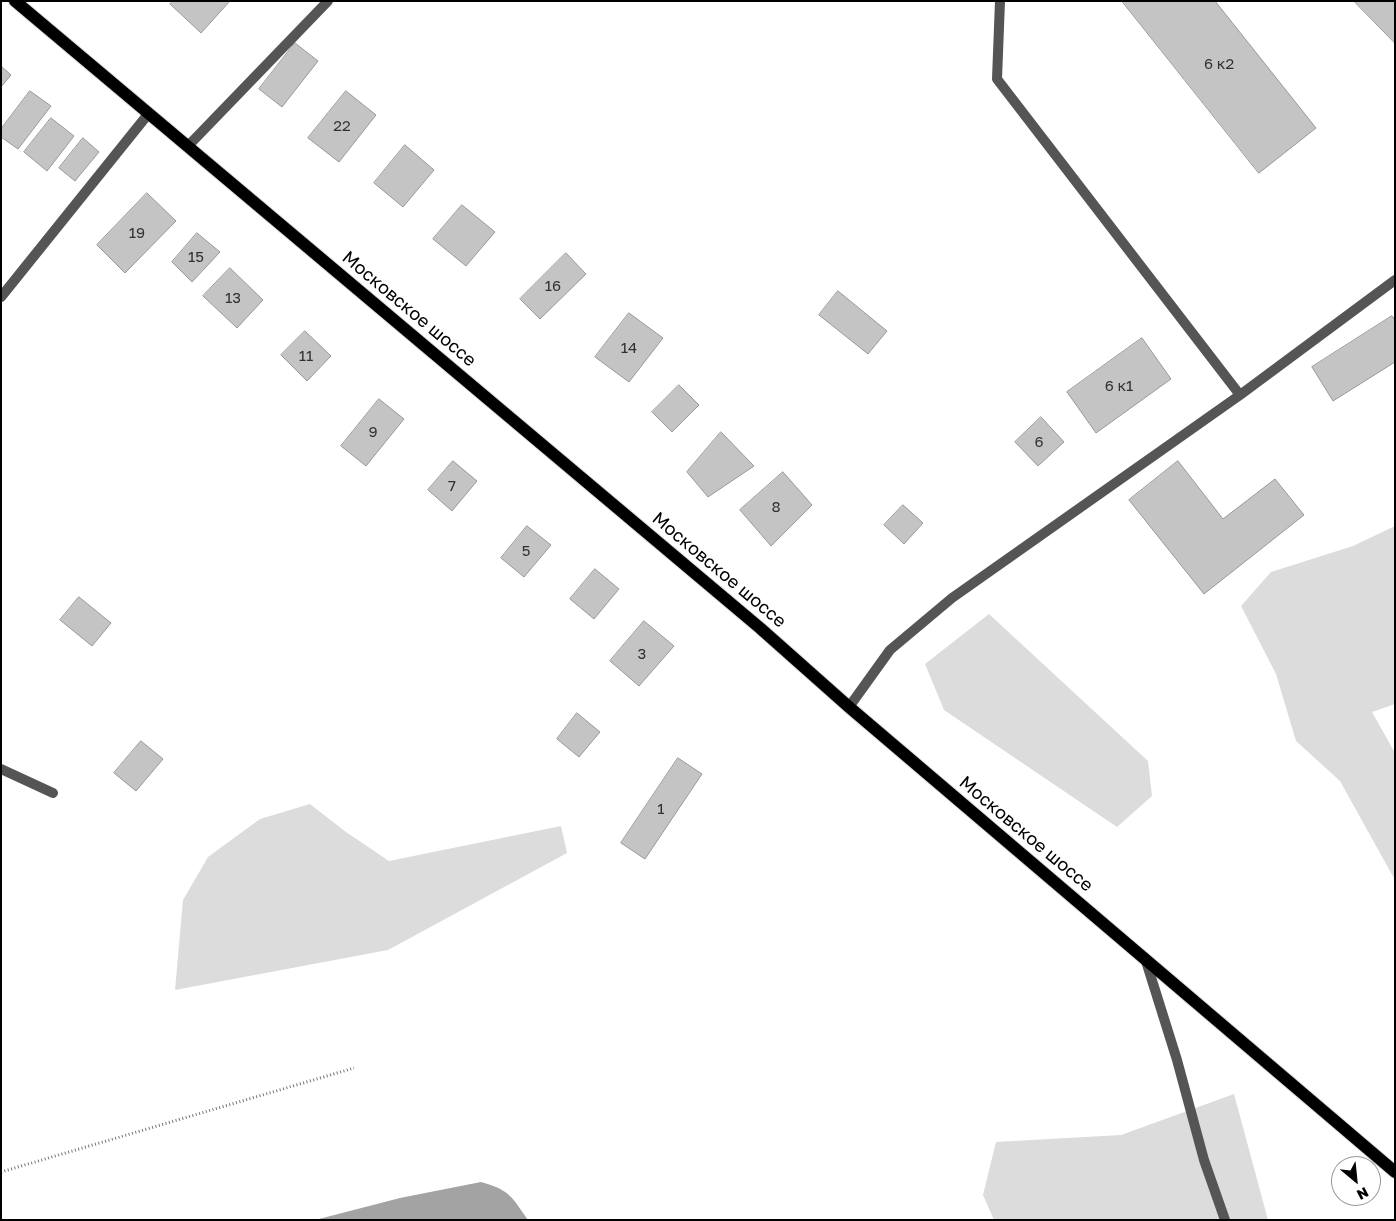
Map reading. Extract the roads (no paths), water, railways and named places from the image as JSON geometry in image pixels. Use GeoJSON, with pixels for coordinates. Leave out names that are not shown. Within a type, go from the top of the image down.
{"type":"FeatureCollection","features":[{"type":"Feature","properties":{"kind":"main road","name":"Московское шоссе"},"geometry":{"type":"LineString","coordinates":[[15,1],[753,622],[849,707],[1395,1172]]}},
{"type":"Feature","properties":{"kind":"street"},"geometry":{"type":"LineString","coordinates":[[188,146],[328,1]]}},
{"type":"Feature","properties":{"kind":"street"},"geometry":{"type":"LineString","coordinates":[[1000,1],[997,79],[1240,394]]}},
{"type":"Feature","properties":{"kind":"street"},"geometry":{"type":"LineString","coordinates":[[1,297],[149,113]]}},
{"type":"Feature","properties":{"kind":"street"},"geometry":{"type":"LineString","coordinates":[[849,707],[890,650],[952,598],[1240,394],[1395,280]]}},
{"type":"Feature","properties":{"kind":"street"},"geometry":{"type":"LineString","coordinates":[[1,770],[53,793]]}},
{"type":"Feature","properties":{"kind":"street"},"geometry":{"type":"LineString","coordinates":[[1144,957],[1177,1060],[1204,1160],[1225,1220]]}}]}
